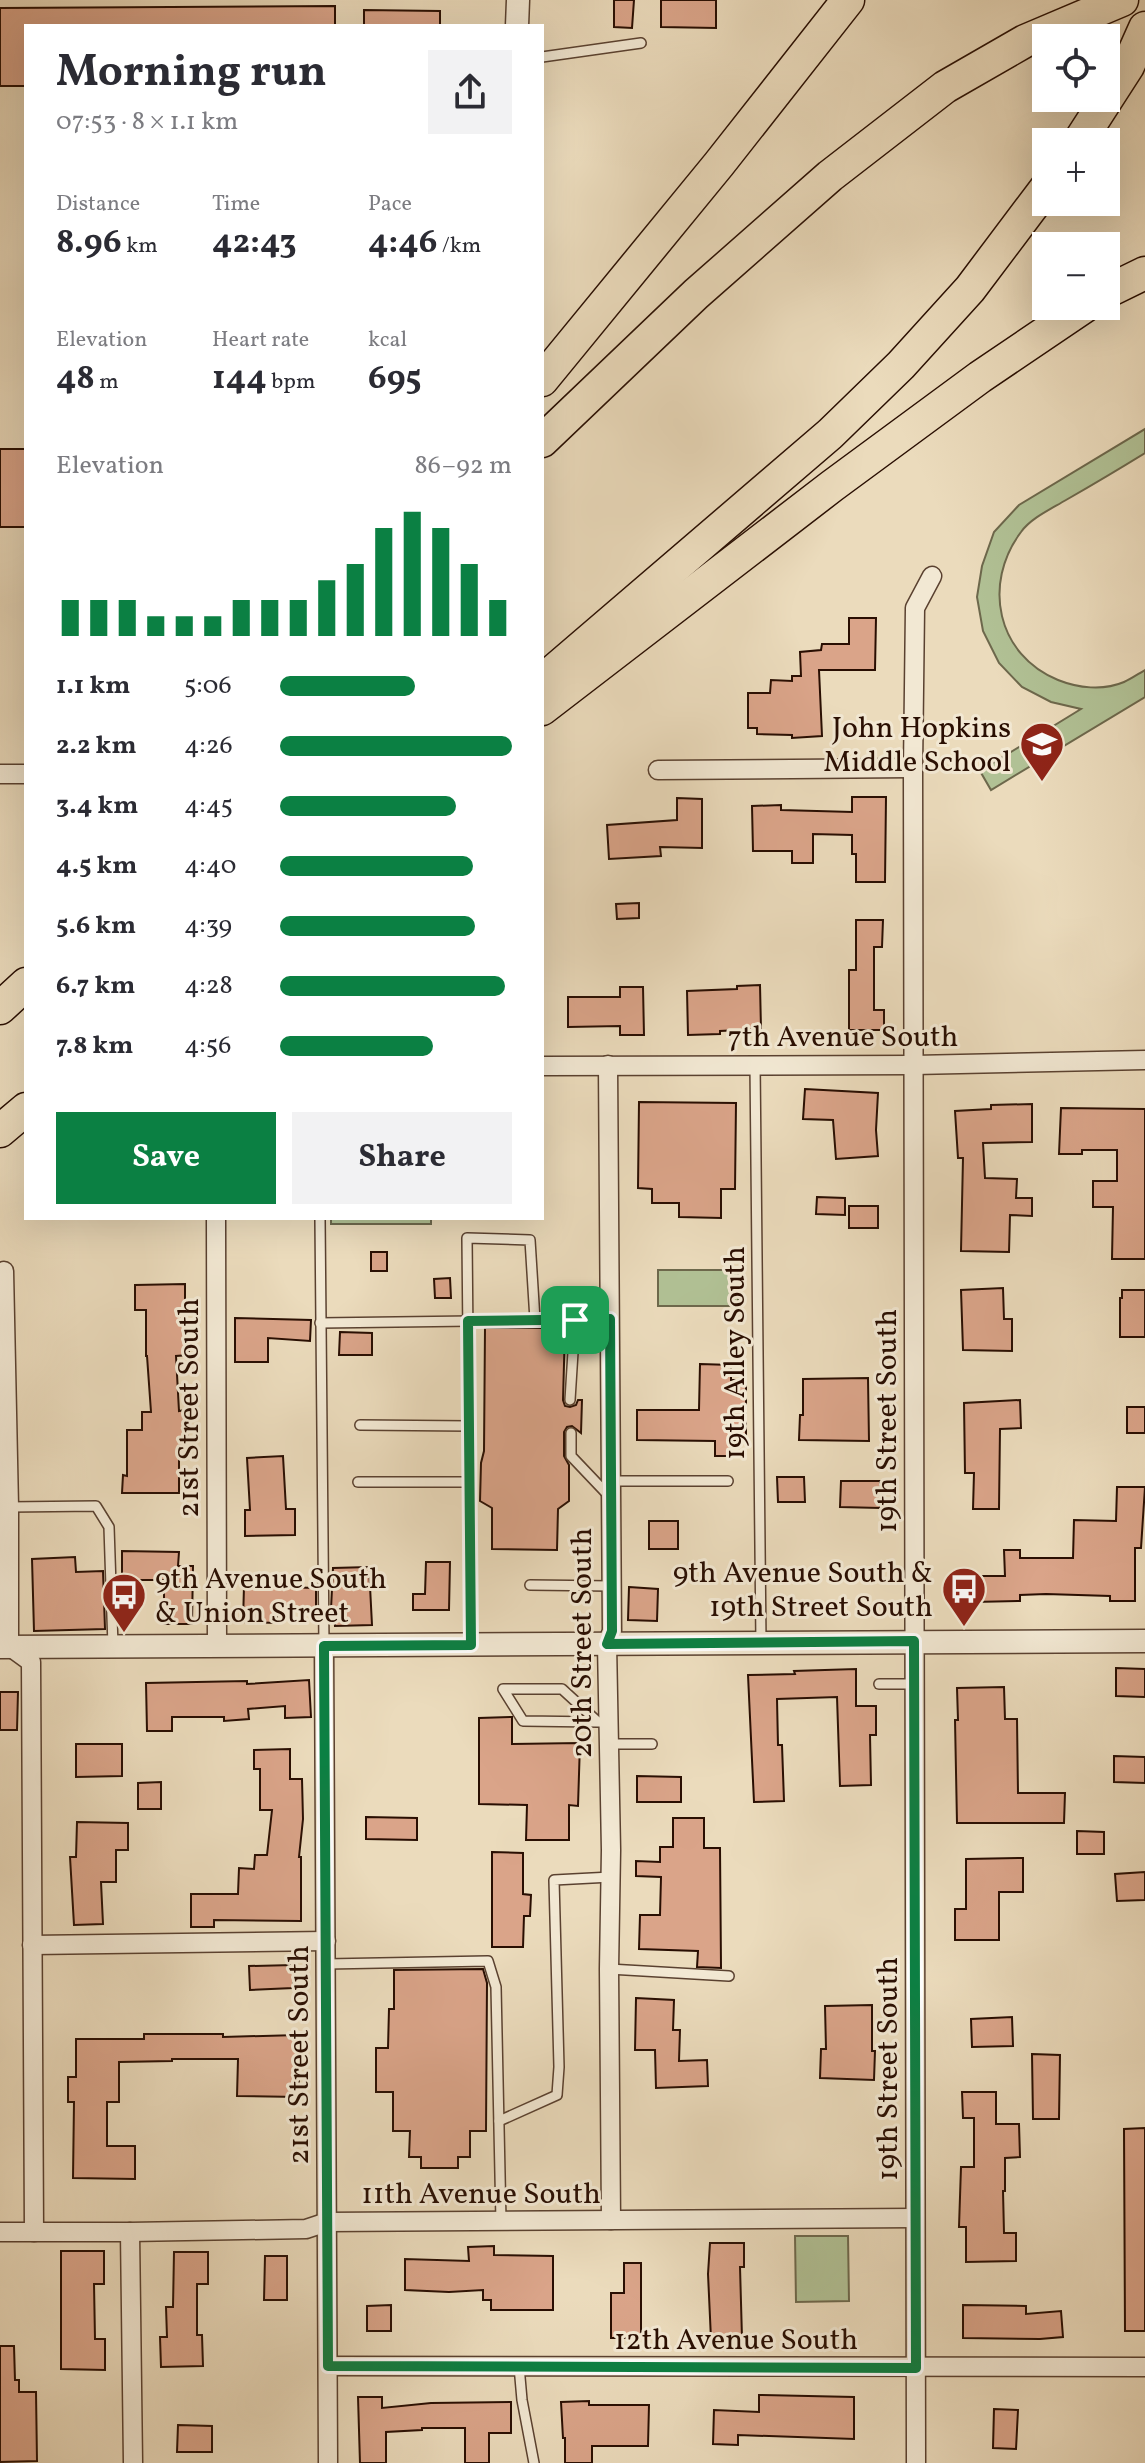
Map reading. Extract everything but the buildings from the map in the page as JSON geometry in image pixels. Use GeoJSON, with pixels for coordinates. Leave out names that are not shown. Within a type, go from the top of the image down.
{"type":"FeatureCollection","features":[{"type":"Feature","properties":{"kind":"highway"},"geometry":{"type":"LineString","coordinates":[[544,378],[848,0]]}},
{"type":"Feature","properties":{"kind":"highway"},"geometry":{"type":"LineString","coordinates":[[544,439],[696,294],[830,176],[945,87],[1025,41],[1122,0]]}},
{"type":"Feature","properties":{"kind":"highway"},"geometry":{"type":"LineString","coordinates":[[1088,128],[1128,66],[1145,28]]}},
{"type":"Feature","properties":{"kind":"highway"},"geometry":{"type":"LineString","coordinates":[[544,679],[748,505],[901,365],[970,289],[1032,208]]}},
{"type":"Feature","properties":{"kind":"highway"},"geometry":{"type":"LineString","coordinates":[[1120,285],[1145,273]]}},
{"type":"Feature","properties":{"kind":"highway"},"geometry":{"type":"LineString","coordinates":[[544,707],[844,476],[1064,320]]}},
{"type":"Feature","properties":{"kind":"highway"},"geometry":{"type":"LineString","coordinates":[[0,1008],[24,986]]}},
{"type":"Feature","properties":{"kind":"highway"},"geometry":{"type":"LineString","coordinates":[[0,1131],[24,1111]]}},
{"type":"Feature","properties":{"kind":"street"},"geometry":{"type":"LineString","coordinates":[[517,24],[518,0]]}},
{"type":"Feature","properties":{"kind":"street","name":"19th Street South"},"geometry":{"type":"LineString","coordinates":[[916,2463],[913,768],[915,608],[932,576]]}},
{"type":"Feature","properties":{"kind":"street"},"geometry":{"type":"LineString","coordinates":[[658,770],[913,768]]}},
{"type":"Feature","properties":{"kind":"street"},"geometry":{"type":"LineString","coordinates":[[0,774],[24,774]]}},
{"type":"Feature","properties":{"kind":"street","name":"7th Avenue South"},"geometry":{"type":"LineString","coordinates":[[544,1066],[914,1065],[1145,1060]]}},
{"type":"Feature","properties":{"kind":"street","name":"20th Street South"},"geometry":{"type":"LineString","coordinates":[[608,1065],[612,1631],[607,1644],[604,1722],[609,1744],[611,1877],[611,2220]]}},
{"type":"Feature","properties":{"kind":"street","name":"21st Street South"},"geometry":{"type":"LineString","coordinates":[[216,1220],[217,1646]]}},
{"type":"Feature","properties":{"kind":"street"},"geometry":{"type":"LineString","coordinates":[[4,1271],[4,1646]]}},
{"type":"Feature","properties":{"kind":"street"},"geometry":{"type":"LineString","coordinates":[[4,1646],[1145,1641]]}},
{"type":"Feature","properties":{"kind":"street"},"geometry":{"type":"LineString","coordinates":[[4,1646],[31,1662],[34,2232]]}},
{"type":"Feature","properties":{"kind":"street","name":"21st Street South"},"geometry":{"type":"LineString","coordinates":[[324,1646],[328,2463]]}},
{"type":"Feature","properties":{"kind":"street"},"geometry":{"type":"LineString","coordinates":[[32,1945],[326,1941]]}},
{"type":"Feature","properties":{"kind":"street","name":"11th Avenue South"},"geometry":{"type":"LineString","coordinates":[[0,2232],[306,2229],[327,2222],[915,2218]]}},
{"type":"Feature","properties":{"kind":"street"},"geometry":{"type":"LineString","coordinates":[[130,2232],[133,2463]]}},
{"type":"Feature","properties":{"kind":"street","name":"12th Avenue South"},"geometry":{"type":"LineString","coordinates":[[328,2366],[1145,2367]]}},
{"type":"Feature","properties":{"kind":"lane"},"geometry":{"type":"LineString","coordinates":[[544,57],[641,43]]}},
{"type":"Feature","properties":{"kind":"lane","name":"19th Alley South"},"geometry":{"type":"LineString","coordinates":[[755,1064],[761,1643]]}},
{"type":"Feature","properties":{"kind":"lane"},"geometry":{"type":"LineString","coordinates":[[320,1220],[324,1646]]}},
{"type":"Feature","properties":{"kind":"lane"},"geometry":{"type":"LineString","coordinates":[[471,1645],[467,1238],[530,1240],[535,1320]]}},
{"type":"Feature","properties":{"kind":"lane"},"geometry":{"type":"LineString","coordinates":[[320,1323],[610,1319]]}},
{"type":"Feature","properties":{"kind":"lane"},"geometry":{"type":"LineString","coordinates":[[570,1400],[575,1320]]}},
{"type":"Feature","properties":{"kind":"lane"},"geometry":{"type":"LineString","coordinates":[[360,1425],[469,1426]]}},
{"type":"Feature","properties":{"kind":"lane"},"geometry":{"type":"LineString","coordinates":[[571,1433],[571,1456],[611,1490],[728,1481]]}},
{"type":"Feature","properties":{"kind":"lane"},"geometry":{"type":"LineString","coordinates":[[358,1482],[470,1482]]}},
{"type":"Feature","properties":{"kind":"lane"},"geometry":{"type":"LineString","coordinates":[[4,1508],[96,1506],[109,1527],[113,1646]]}},
{"type":"Feature","properties":{"kind":"lane"},"geometry":{"type":"LineString","coordinates":[[530,1585],[611,1586]]}},
{"type":"Feature","properties":{"kind":"lane"},"geometry":{"type":"LineString","coordinates":[[879,1684],[914,1684]]}},
{"type":"Feature","properties":{"kind":"lane"},"geometry":{"type":"LineString","coordinates":[[503,1689],[562,1689],[604,1722],[523,1721],[503,1689]]}},
{"type":"Feature","properties":{"kind":"lane"},"geometry":{"type":"LineString","coordinates":[[609,1744],[652,1744]]}},
{"type":"Feature","properties":{"kind":"lane"},"geometry":{"type":"LineString","coordinates":[[499,2121],[557,2095],[554,1880],[611,1877]]}},
{"type":"Feature","properties":{"kind":"lane"},"geometry":{"type":"LineString","coordinates":[[326,1964],[488,1961],[496,1987],[501,2221]]}},
{"type":"Feature","properties":{"kind":"lane"},"geometry":{"type":"LineString","coordinates":[[609,1969],[729,1976]]}},
{"type":"Feature","properties":{"kind":"lane"},"geometry":{"type":"LineString","coordinates":[[519,2366],[534,2463]]}},
{"type":"Feature","properties":{"kind":"green space"},"geometry":{"type":"Polygon","coordinates":[[[1145,429],[1145,453],[1025,527],[1009,552],[999,595],[1009,636],[1021,654],[1037,669],[1058,680],[1082,687],[1116,685],[1145,670],[1145,697],[991,790],[980,771],[1081,709],[1051,702],[1022,687],[999,663],[983,631],[977,597],[982,566],[994,532],[1019,505],[1145,429]]]}},
{"type":"Feature","properties":{"kind":"green space"},"geometry":{"type":"Polygon","coordinates":[[[331,1220],[431,1220],[431,1224],[331,1224],[331,1220]]]}},
{"type":"Feature","properties":{"kind":"green space"},"geometry":{"type":"Polygon","coordinates":[[[658,1270],[738,1270],[738,1306],[658,1306],[658,1270]]]}},
{"type":"Feature","properties":{"kind":"green space"},"geometry":{"type":"Polygon","coordinates":[[[795,2236],[848,2236],[849,2301],[796,2302],[795,2236]]]}},
{"type":"Feature","properties":{"kind":"place","name":"John Hopkins Middle School"},"geometry":{"type":"Point","coordinates":[1042,783]}},
{"type":"Feature","properties":{"kind":"place","name":"9th Avenue South & 19th Street South"},"geometry":{"type":"Point","coordinates":[964,1628]}},
{"type":"Feature","properties":{"kind":"place","name":"9th Avenue South & Union Street"},"geometry":{"type":"Point","coordinates":[124,1634]}},
{"type":"Feature","properties":{"kind":"route"},"geometry":{"type":"LineString","coordinates":[[610,1319],[612,1631],[607,1644],[914,1641],[916,2368],[328,2366],[324,1646],[471,1645],[468,1321],[575,1320],[610,1319]]}}]}
